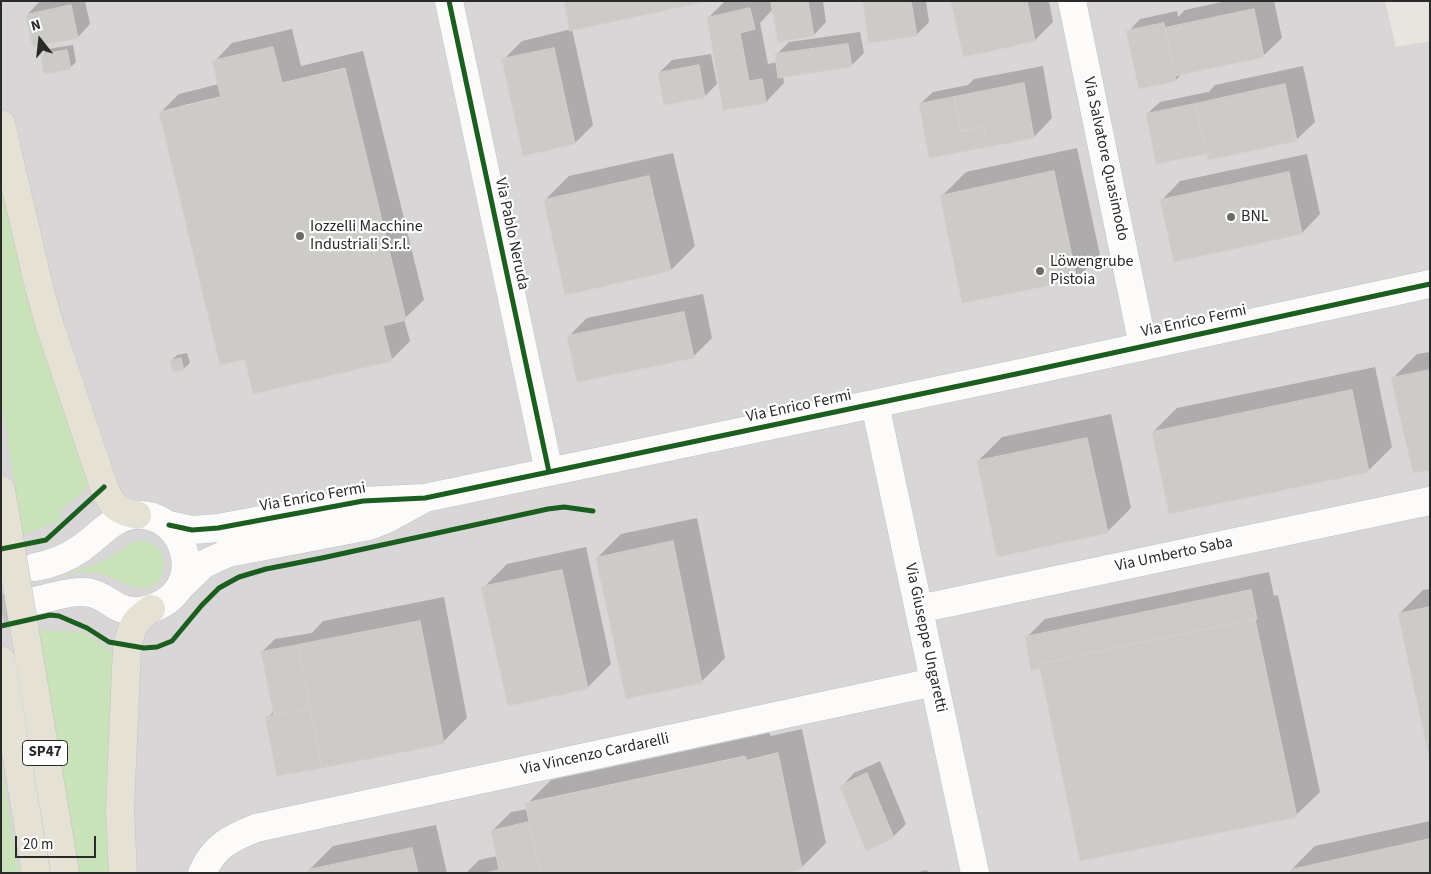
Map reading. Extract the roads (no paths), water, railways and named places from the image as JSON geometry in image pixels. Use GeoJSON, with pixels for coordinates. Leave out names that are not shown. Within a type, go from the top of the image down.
{"type":"FeatureCollection","features":[{"type":"Feature","properties":{"kind":"main road"},"geometry":{"type":"LineString","coordinates":[[1,124],[50,326],[104,487],[111,503],[123,512],[137,515]]}},
{"type":"Feature","properties":{"kind":"main road","name":"SP47"},"geometry":{"type":"LineString","coordinates":[[1,490],[65,873]]}},
{"type":"Feature","properties":{"kind":"main road"},"geometry":{"type":"LineString","coordinates":[[123,873],[120,810],[127,646],[133,625],[151,609]]}},
{"type":"Feature","properties":{"kind":"main road","name":"SP47"},"geometry":{"type":"LineString","coordinates":[[1,660],[36,873]]}},
{"type":"Feature","properties":{"kind":"street","name":"Via Pablo Neruda"},"geometry":{"type":"LineString","coordinates":[[449,1],[549,472]]}},
{"type":"Feature","properties":{"kind":"street","name":"Via Salvatore Quasimodo"},"geometry":{"type":"LineString","coordinates":[[1072,1],[1143,346]]}},
{"type":"Feature","properties":{"kind":"street","name":"Via Enrico Fermi"},"geometry":{"type":"LineString","coordinates":[[137,515],[147,515],[161,520],[169,526],[192,530],[218,528],[363,501],[425,498],[875,404],[1430,284]]}},
{"type":"Feature","properties":{"kind":"street","name":"Via Giuseppe Ungaretti"},"geometry":{"type":"LineString","coordinates":[[875,404],[975,873]]}},
{"type":"Feature","properties":{"kind":"street","name":"Via Enrico Fermi"},"geometry":{"type":"LineString","coordinates":[[38,600],[77,592],[90,593],[100,596],[125,610],[151,609],[169,600],[204,564],[228,553],[369,526],[385,520],[425,498]]}},
{"type":"Feature","properties":{"kind":"street","name":"Via Umberto Saba"},"geometry":{"type":"LineString","coordinates":[[919,609],[1430,501]]}},
{"type":"Feature","properties":{"kind":"street"},"geometry":{"type":"LineString","coordinates":[[35,567],[66,558],[80,550],[116,521],[137,515]]}},
{"type":"Feature","properties":{"kind":"street"},"geometry":{"type":"LineString","coordinates":[[169,526],[176,533],[184,554],[184,578],[178,589]]}},
{"type":"Feature","properties":{"kind":"street","name":"Via Vincenzo Cardarelli"},"geometry":{"type":"LineString","coordinates":[[202,873],[214,852],[226,842],[256,828],[934,682]]}},
{"type":"Feature","properties":{"kind":"tunnel"},"geometry":{"type":"LineString","coordinates":[[1,609],[38,600]]}},
{"type":"Feature","properties":{"kind":"place","name":"BNL"},"geometry":{"type":"Point","coordinates":[1231,217]}},
{"type":"Feature","properties":{"kind":"place","name":"Iozzelli Macchine Industriali S.r.l."},"geometry":{"type":"Point","coordinates":[300,236]}},
{"type":"Feature","properties":{"kind":"place","name":"Löwengrube Pistoia"},"geometry":{"type":"Point","coordinates":[1040,271]}}]}
